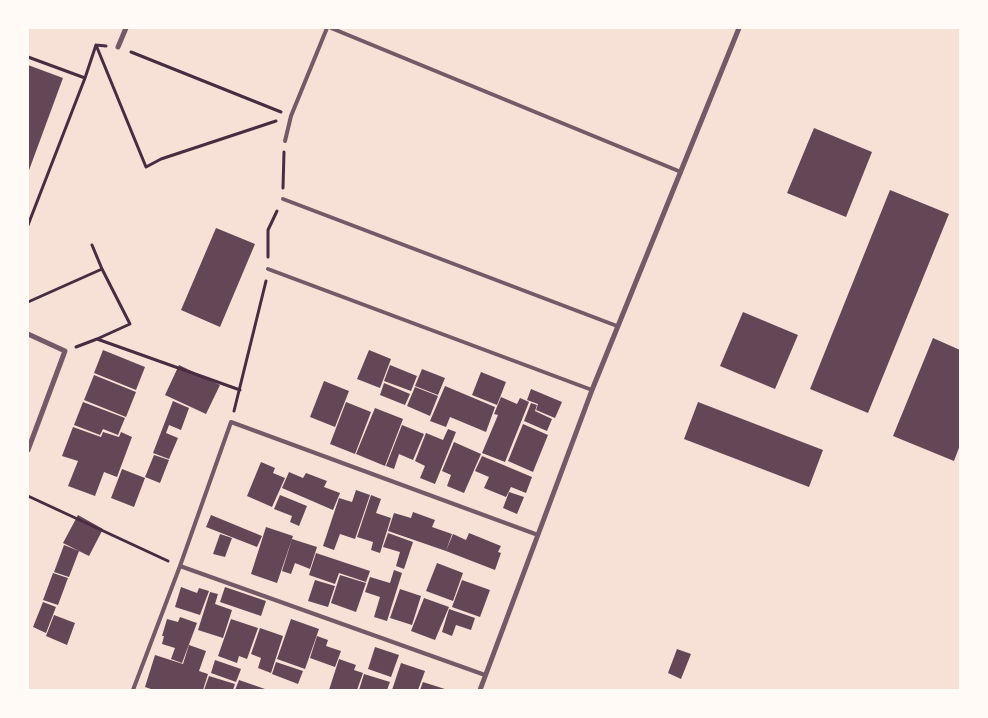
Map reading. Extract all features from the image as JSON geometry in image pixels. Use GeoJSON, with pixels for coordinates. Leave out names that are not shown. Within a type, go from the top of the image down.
{"type":"FeatureCollection","features":[{"type":"Feature","properties":{"kind":"street"},"geometry":{"type":"LineString","coordinates":[[118,47],[126,28]]}},
{"type":"Feature","properties":{"kind":"street"},"geometry":{"type":"LineString","coordinates":[[480,690],[616,326],[739,28]]}},
{"type":"Feature","properties":{"kind":"street"},"geometry":{"type":"LineString","coordinates":[[28,334],[65,351],[28,450]]}},
{"type":"Feature","properties":{"kind":"lane"},"geometry":{"type":"LineString","coordinates":[[285,141],[291,116],[327,28]]}},
{"type":"Feature","properties":{"kind":"lane"},"geometry":{"type":"LineString","coordinates":[[331,28],[681,172]]}},
{"type":"Feature","properties":{"kind":"lane"},"geometry":{"type":"LineString","coordinates":[[283,199],[616,326]]}},
{"type":"Feature","properties":{"kind":"lane"},"geometry":{"type":"LineString","coordinates":[[268,269],[592,390]]}},
{"type":"Feature","properties":{"kind":"lane"},"geometry":{"type":"LineString","coordinates":[[133,690],[180,566],[230,422],[538,535]]}},
{"type":"Feature","properties":{"kind":"lane"},"geometry":{"type":"LineString","coordinates":[[180,566],[485,675]]}},
{"type":"Feature","properties":{"kind":"path"},"geometry":{"type":"LineString","coordinates":[[96,45],[118,47],[291,116]]}},
{"type":"Feature","properties":{"kind":"path"},"geometry":{"type":"LineString","coordinates":[[96,45],[146,167],[161,159],[291,116]]}},
{"type":"Feature","properties":{"kind":"path"},"geometry":{"type":"LineString","coordinates":[[28,226],[96,45]]}},
{"type":"Feature","properties":{"kind":"path"},"geometry":{"type":"LineString","coordinates":[[28,57],[85,78]]}},
{"type":"Feature","properties":{"kind":"path"},"geometry":{"type":"LineString","coordinates":[[230,422],[240,390],[268,269],[268,230],[283,199],[285,141]]}},
{"type":"Feature","properties":{"kind":"path"},"geometry":{"type":"LineString","coordinates":[[65,351],[130,324],[92,245]]}},
{"type":"Feature","properties":{"kind":"path"},"geometry":{"type":"LineString","coordinates":[[28,302],[102,269]]}},
{"type":"Feature","properties":{"kind":"path"},"geometry":{"type":"LineString","coordinates":[[97,339],[240,390]]}},
{"type":"Feature","properties":{"kind":"path"},"geometry":{"type":"LineString","coordinates":[[28,496],[180,566]]}},
{"type":"Feature","properties":{"kind":"building"},"geometry":{"type":"Polygon","coordinates":[[[28,65],[63,78],[28,173],[28,65]]]}},
{"type":"Feature","properties":{"kind":"building"},"geometry":{"type":"Polygon","coordinates":[[[814,128],[872,152],[846,217],[787,193],[814,128]]]}},
{"type":"Feature","properties":{"kind":"building"},"geometry":{"type":"Polygon","coordinates":[[[890,190],[949,214],[868,413],[810,389],[890,190]]]}},
{"type":"Feature","properties":{"kind":"building"},"geometry":{"type":"Polygon","coordinates":[[[216,228],[255,244],[220,327],[181,310],[216,228]]]}},
{"type":"Feature","properties":{"kind":"building"},"geometry":{"type":"Polygon","coordinates":[[[743,312],[798,335],[775,389],[720,366],[743,312]]]}},
{"type":"Feature","properties":{"kind":"building"},"geometry":{"type":"Polygon","coordinates":[[[933,338],[960,350],[960,445],[954,461],[893,436],[933,338]]]}},
{"type":"Feature","properties":{"kind":"building"},"geometry":{"type":"Polygon","coordinates":[[[103,350],[145,367],[136,390],[94,373],[103,350]]]}},
{"type":"Feature","properties":{"kind":"building"},"geometry":{"type":"Polygon","coordinates":[[[369,350],[391,359],[380,388],[357,379],[369,350]]]}},
{"type":"Feature","properties":{"kind":"building"},"geometry":{"type":"Polygon","coordinates":[[[179,365],[220,385],[206,414],[165,395],[179,365]]]}},
{"type":"Feature","properties":{"kind":"building"},"geometry":{"type":"Polygon","coordinates":[[[390,365],[417,376],[411,391],[384,381],[390,365]]]}},
{"type":"Feature","properties":{"kind":"building"},"geometry":{"type":"Polygon","coordinates":[[[422,369],[445,378],[438,395],[415,386],[422,369]]]}},
{"type":"Feature","properties":{"kind":"building"},"geometry":{"type":"Polygon","coordinates":[[[481,372],[506,382],[497,405],[472,395],[481,372]]]}},
{"type":"Feature","properties":{"kind":"building"},"geometry":{"type":"Polygon","coordinates":[[[94,375],[136,392],[126,417],[84,400],[94,375]]]}},
{"type":"Feature","properties":{"kind":"building"},"geometry":{"type":"Polygon","coordinates":[[[324,381],[349,391],[335,427],[310,417],[324,381]]]}},
{"type":"Feature","properties":{"kind":"building"},"geometry":{"type":"Polygon","coordinates":[[[384,383],[410,394],[405,405],[380,395],[384,383]]]}},
{"type":"Feature","properties":{"kind":"building"},"geometry":{"type":"Polygon","coordinates":[[[445,386],[495,407],[486,432],[450,417],[446,427],[430,421],[445,386]]]}},
{"type":"Feature","properties":{"kind":"building"},"geometry":{"type":"Polygon","coordinates":[[[415,387],[438,396],[430,416],[407,406],[415,387]]]}},
{"type":"Feature","properties":{"kind":"building"},"geometry":{"type":"Polygon","coordinates":[[[531,389],[562,402],[555,418],[536,410],[538,404],[527,400],[531,389]]]}},
{"type":"Feature","properties":{"kind":"building"},"geometry":{"type":"Polygon","coordinates":[[[501,397],[517,404],[520,398],[529,402],[505,462],[482,453],[498,415],[494,414],[501,397]]]}},
{"type":"Feature","properties":{"kind":"building"},"geometry":{"type":"Polygon","coordinates":[[[173,401],[189,408],[181,430],[169,425],[166,433],[178,438],[169,459],[153,453],[173,401]]]}},
{"type":"Feature","properties":{"kind":"building"},"geometry":{"type":"Polygon","coordinates":[[[83,402],[125,418],[118,435],[103,429],[100,435],[74,425],[83,402]]]}},
{"type":"Feature","properties":{"kind":"building"},"geometry":{"type":"Polygon","coordinates":[[[346,402],[371,412],[355,454],[330,444],[346,402]]]}},
{"type":"Feature","properties":{"kind":"building"},"geometry":{"type":"Polygon","coordinates":[[[698,402],[823,450],[809,487],[684,439],[698,402]]]}},
{"type":"Feature","properties":{"kind":"building"},"geometry":{"type":"Polygon","coordinates":[[[531,403],[537,405],[535,411],[552,419],[547,431],[524,421],[531,403]]]}},
{"type":"Feature","properties":{"kind":"building"},"geometry":{"type":"Polygon","coordinates":[[[375,408],[403,419],[385,466],[356,454],[375,408]]]}},
{"type":"Feature","properties":{"kind":"building"},"geometry":{"type":"Polygon","coordinates":[[[523,424],[548,435],[533,472],[508,461],[523,424]]]}},
{"type":"Feature","properties":{"kind":"building"},"geometry":{"type":"Polygon","coordinates":[[[402,425],[424,434],[413,460],[399,454],[394,469],[386,466],[402,425]]]}},
{"type":"Feature","properties":{"kind":"building"},"geometry":{"type":"Polygon","coordinates":[[[73,427],[101,437],[103,432],[119,437],[121,432],[132,437],[117,477],[104,472],[95,496],[68,486],[78,461],[62,456],[73,427]]]}},
{"type":"Feature","properties":{"kind":"building"},"geometry":{"type":"Polygon","coordinates":[[[448,429],[456,432],[435,484],[420,478],[425,466],[415,461],[426,433],[443,440],[448,429]]]}},
{"type":"Feature","properties":{"kind":"building"},"geometry":{"type":"Polygon","coordinates":[[[454,442],[481,454],[464,493],[447,486],[451,475],[442,471],[454,442]]]}},
{"type":"Feature","properties":{"kind":"building"},"geometry":{"type":"Polygon","coordinates":[[[154,455],[169,460],[160,483],[145,477],[154,455]]]}},
{"type":"Feature","properties":{"kind":"building"},"geometry":{"type":"Polygon","coordinates":[[[482,456],[532,477],[526,493],[511,487],[506,497],[484,488],[489,477],[475,471],[482,456]]]}},
{"type":"Feature","properties":{"kind":"building"},"geometry":{"type":"Polygon","coordinates":[[[261,462],[275,468],[273,473],[285,478],[272,507],[247,496],[261,462]]]}},
{"type":"Feature","properties":{"kind":"building"},"geometry":{"type":"Polygon","coordinates":[[[122,469],[145,478],[134,507],[111,498],[122,469]]]}},
{"type":"Feature","properties":{"kind":"building"},"geometry":{"type":"Polygon","coordinates":[[[289,472],[303,478],[306,473],[327,481],[324,487],[340,493],[333,510],[282,488],[289,472]]]}},
{"type":"Feature","properties":{"kind":"building"},"geometry":{"type":"Polygon","coordinates":[[[356,490],[370,495],[355,539],[340,534],[334,550],[323,546],[339,498],[352,502],[356,490]]]}},
{"type":"Feature","properties":{"kind":"building"},"geometry":{"type":"Polygon","coordinates":[[[509,492],[524,497],[517,514],[503,508],[509,492]]]}},
{"type":"Feature","properties":{"kind":"building"},"geometry":{"type":"Polygon","coordinates":[[[280,495],[307,506],[299,526],[290,522],[292,516],[274,509],[280,495]]]}},
{"type":"Feature","properties":{"kind":"building"},"geometry":{"type":"Polygon","coordinates":[[[371,495],[381,499],[376,513],[391,518],[380,553],[371,550],[373,542],[357,537],[371,495]]]}},
{"type":"Feature","properties":{"kind":"building"},"geometry":{"type":"Polygon","coordinates":[[[413,512],[435,520],[432,527],[452,534],[446,551],[388,531],[394,513],[411,518],[413,512]]]}},
{"type":"Feature","properties":{"kind":"building"},"geometry":{"type":"Polygon","coordinates":[[[78,515],[103,529],[89,556],[63,543],[78,515]]]}},
{"type":"Feature","properties":{"kind":"building"},"geometry":{"type":"Polygon","coordinates":[[[211,515],[262,536],[257,547],[206,527],[211,515]]]}},
{"type":"Feature","properties":{"kind":"building"},"geometry":{"type":"Polygon","coordinates":[[[266,527],[293,536],[277,583],[251,574],[266,527]]]}},
{"type":"Feature","properties":{"kind":"building"},"geometry":{"type":"Polygon","coordinates":[[[388,533],[413,542],[404,569],[396,566],[400,552],[383,547],[388,533]]]}},
{"type":"Feature","properties":{"kind":"building"},"geometry":{"type":"Polygon","coordinates":[[[469,533],[501,546],[498,552],[501,553],[495,570],[446,551],[453,534],[466,540],[469,533]]]}},
{"type":"Feature","properties":{"kind":"building"},"geometry":{"type":"Polygon","coordinates":[[[220,534],[232,538],[225,557],[213,554],[220,534]]]}},
{"type":"Feature","properties":{"kind":"building"},"geometry":{"type":"Polygon","coordinates":[[[292,539],[317,547],[310,569],[295,563],[291,574],[282,571],[292,539]]]}},
{"type":"Feature","properties":{"kind":"building"},"geometry":{"type":"Polygon","coordinates":[[[64,545],[79,551],[69,577],[54,572],[64,545]]]}},
{"type":"Feature","properties":{"kind":"building"},"geometry":{"type":"Polygon","coordinates":[[[316,553],[370,571],[366,582],[339,573],[335,584],[309,575],[316,553]]]}},
{"type":"Feature","properties":{"kind":"building"},"geometry":{"type":"Polygon","coordinates":[[[437,563],[463,573],[453,601],[426,591],[437,563]]]}},
{"type":"Feature","properties":{"kind":"building"},"geometry":{"type":"Polygon","coordinates":[[[394,570],[402,573],[387,621],[374,617],[380,597],[365,592],[370,577],[390,583],[394,570]]]}},
{"type":"Feature","properties":{"kind":"building"},"geometry":{"type":"Polygon","coordinates":[[[53,573],[68,578],[58,605],[43,600],[53,573]]]}},
{"type":"Feature","properties":{"kind":"building"},"geometry":{"type":"Polygon","coordinates":[[[340,575],[366,583],[356,612],[331,603],[340,575]]]}},
{"type":"Feature","properties":{"kind":"building"},"geometry":{"type":"Polygon","coordinates":[[[315,580],[335,586],[328,607],[308,601],[315,580]]]}},
{"type":"Feature","properties":{"kind":"building"},"geometry":{"type":"Polygon","coordinates":[[[462,580],[490,590],[480,617],[452,607],[462,580]]]}},
{"type":"Feature","properties":{"kind":"building"},"geometry":{"type":"Polygon","coordinates":[[[181,587],[197,593],[199,588],[209,591],[200,615],[175,607],[181,587]]]}},
{"type":"Feature","properties":{"kind":"building"},"geometry":{"type":"Polygon","coordinates":[[[225,587],[266,601],[261,616],[220,602],[225,587]]]}},
{"type":"Feature","properties":{"kind":"building"},"geometry":{"type":"Polygon","coordinates":[[[400,589],[421,596],[412,625],[390,618],[400,589]]]}},
{"type":"Feature","properties":{"kind":"building"},"geometry":{"type":"Polygon","coordinates":[[[210,592],[218,594],[215,604],[232,610],[223,638],[198,630],[210,592]]]}},
{"type":"Feature","properties":{"kind":"building"},"geometry":{"type":"Polygon","coordinates":[[[424,598],[449,607],[435,640],[411,631],[424,598]]]}},
{"type":"Feature","properties":{"kind":"building"},"geometry":{"type":"Polygon","coordinates":[[[43,602],[56,607],[46,633],[33,627],[43,602]]]}},
{"type":"Feature","properties":{"kind":"building"},"geometry":{"type":"Polygon","coordinates":[[[449,609],[475,618],[471,630],[456,625],[452,636],[442,632],[449,609]]]}},
{"type":"Feature","properties":{"kind":"building"},"geometry":{"type":"Polygon","coordinates":[[[54,615],[75,623],[67,645],[46,636],[54,615]]]}},
{"type":"Feature","properties":{"kind":"building"},"geometry":{"type":"Polygon","coordinates":[[[180,617],[197,623],[182,663],[171,659],[175,648],[162,644],[164,636],[162,636],[167,619],[178,622],[180,617]]]}},
{"type":"Feature","properties":{"kind":"building"},"geometry":{"type":"Polygon","coordinates":[[[231,619],[258,628],[247,659],[239,656],[237,663],[218,656],[231,619]]]}},
{"type":"Feature","properties":{"kind":"building"},"geometry":{"type":"Polygon","coordinates":[[[291,619],[319,629],[305,669],[277,659],[291,619]]]}},
{"type":"Feature","properties":{"kind":"building"},"geometry":{"type":"Polygon","coordinates":[[[260,628],[283,636],[271,673],[258,668],[261,658],[251,654],[260,628]]]}},
{"type":"Feature","properties":{"kind":"building"},"geometry":{"type":"Polygon","coordinates":[[[317,636],[328,640],[326,646],[341,651],[335,667],[310,658],[317,636]]]}},
{"type":"Feature","properties":{"kind":"building"},"geometry":{"type":"Polygon","coordinates":[[[189,645],[206,651],[199,671],[208,674],[203,690],[154,690],[145,687],[155,655],[183,664],[189,645]]]}},
{"type":"Feature","properties":{"kind":"building"},"geometry":{"type":"Polygon","coordinates":[[[375,647],[399,655],[391,677],[368,669],[375,647]]]}},
{"type":"Feature","properties":{"kind":"building"},"geometry":{"type":"Polygon","coordinates":[[[677,649],[691,654],[681,679],[668,673],[677,649]]]}},
{"type":"Feature","properties":{"kind":"building"},"geometry":{"type":"Polygon","coordinates":[[[339,659],[356,665],[354,670],[363,673],[357,690],[329,690],[339,659]]]}},
{"type":"Feature","properties":{"kind":"building"},"geometry":{"type":"Polygon","coordinates":[[[215,660],[241,669],[236,682],[211,673],[215,660]]]}},
{"type":"Feature","properties":{"kind":"building"},"geometry":{"type":"Polygon","coordinates":[[[276,662],[303,671],[298,684],[272,674],[276,662]]]}},
{"type":"Feature","properties":{"kind":"building"},"geometry":{"type":"Polygon","coordinates":[[[401,663],[425,671],[418,690],[392,690],[401,663]]]}},
{"type":"Feature","properties":{"kind":"building"},"geometry":{"type":"Polygon","coordinates":[[[364,674],[390,682],[387,690],[359,690],[364,674]]]}},
{"type":"Feature","properties":{"kind":"building"},"geometry":{"type":"Polygon","coordinates":[[[209,676],[235,684],[233,690],[204,690],[209,676]]]}},
{"type":"Feature","properties":{"kind":"building"},"geometry":{"type":"Polygon","coordinates":[[[239,680],[265,689],[235,690],[239,680]]]}},
{"type":"Feature","properties":{"kind":"building"},"geometry":{"type":"Polygon","coordinates":[[[423,682],[448,690],[420,690],[423,682]]]}}]}
